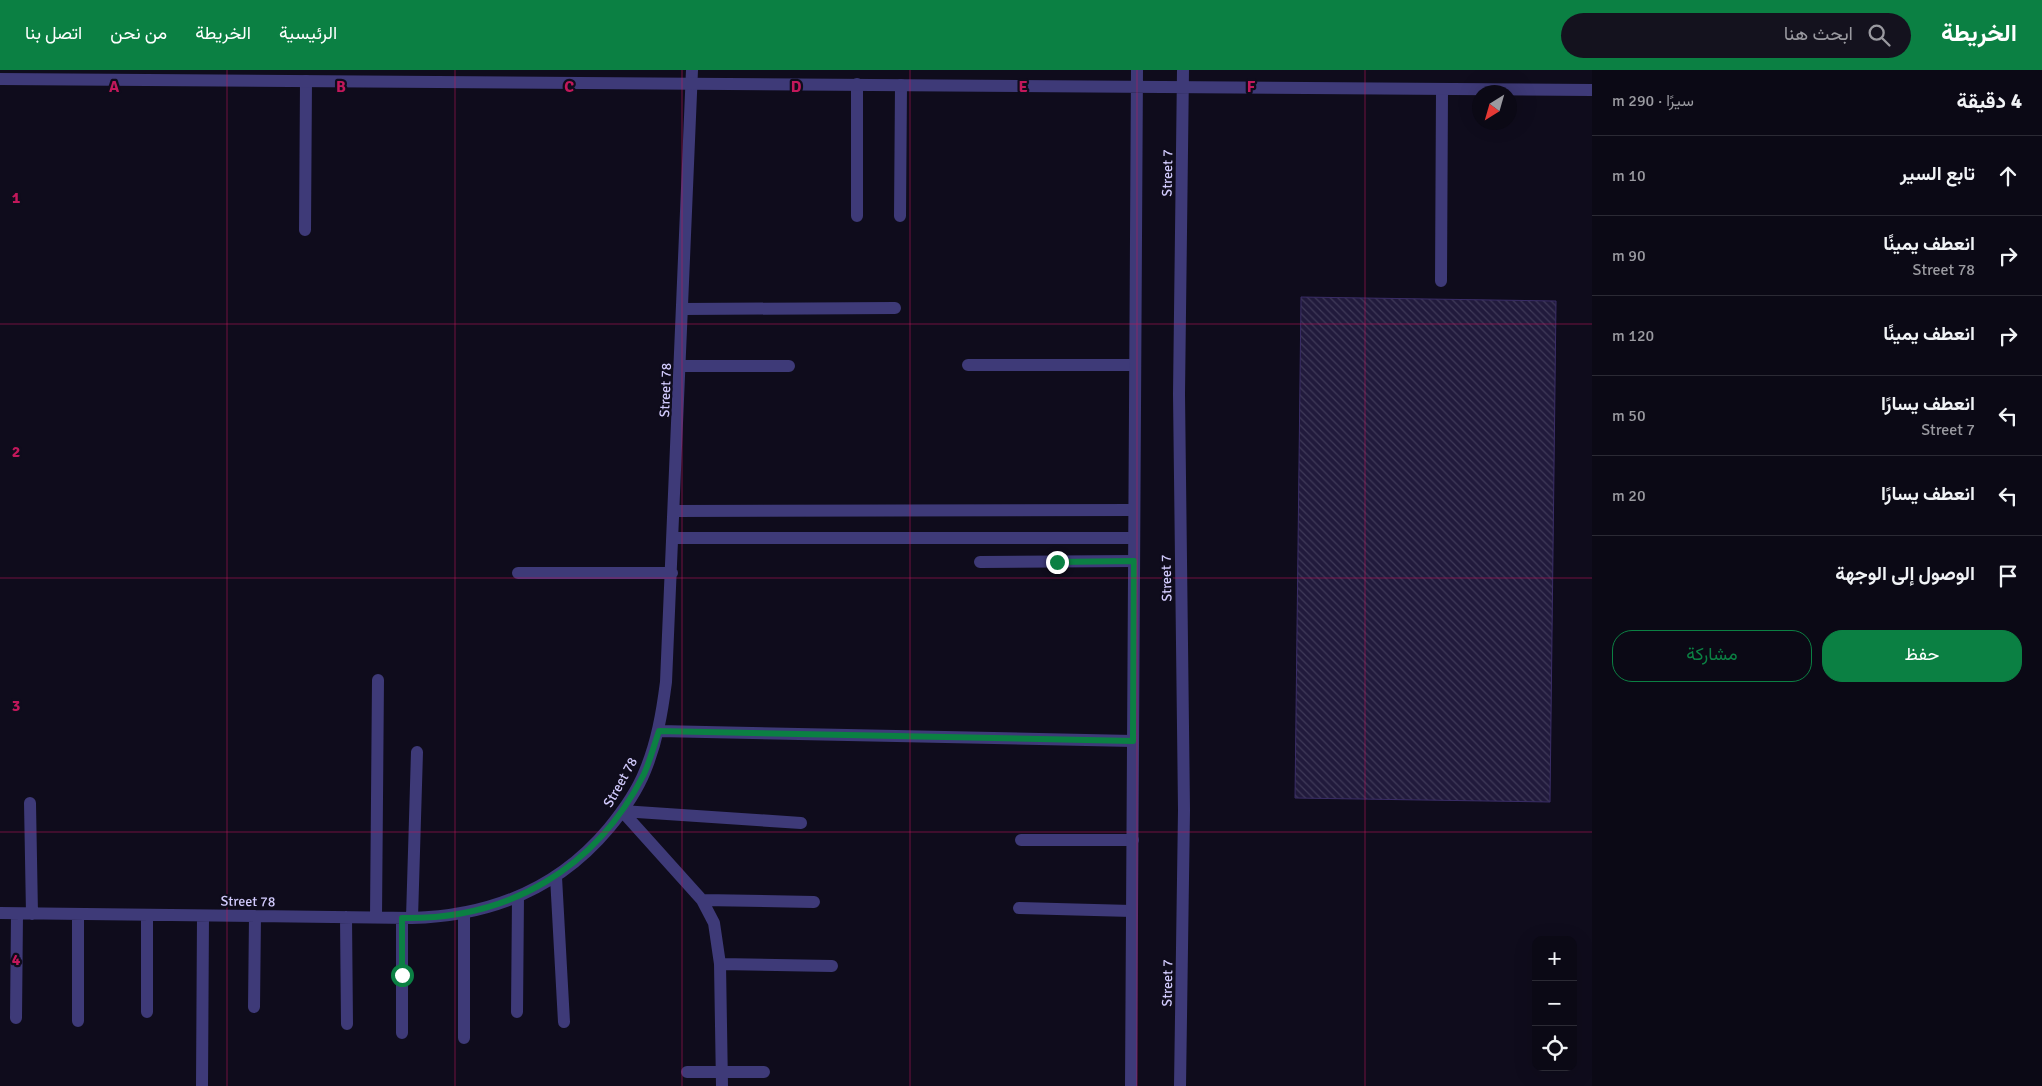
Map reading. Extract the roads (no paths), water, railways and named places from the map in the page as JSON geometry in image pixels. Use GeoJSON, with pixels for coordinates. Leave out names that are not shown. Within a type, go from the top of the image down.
{"type":"FeatureCollection","features":[{"type":"Feature","properties":{"kind":"street","name":"Street 78"},"geometry":{"type":"LineString","coordinates":[[0,914],[407,918],[464,914],[518,897],[556,877],[593,847],[622,811],[644,773],[659,731],[666,682],[681,366],[692,70]]}},
{"type":"Feature","properties":{"kind":"street"},"geometry":{"type":"LineString","coordinates":[[1131,1086],[1137,70]]}},
{"type":"Feature","properties":{"kind":"street","name":"Street 7"},"geometry":{"type":"LineString","coordinates":[[1180,1086],[1184,810],[1179,394],[1183,70]]}},
{"type":"Feature","properties":{"kind":"street"},"geometry":{"type":"LineString","coordinates":[[0,79],[1592,90]]}},
{"type":"Feature","properties":{"kind":"street"},"geometry":{"type":"LineString","coordinates":[[305,230],[306,81]]}},
{"type":"Feature","properties":{"kind":"street"},"geometry":{"type":"LineString","coordinates":[[857,84],[857,216]]}},
{"type":"Feature","properties":{"kind":"street"},"geometry":{"type":"LineString","coordinates":[[900,216],[901,85]]}},
{"type":"Feature","properties":{"kind":"street"},"geometry":{"type":"LineString","coordinates":[[1441,281],[1442,90]]}},
{"type":"Feature","properties":{"kind":"street"},"geometry":{"type":"LineString","coordinates":[[683,309],[895,308]]}},
{"type":"Feature","properties":{"kind":"street"},"geometry":{"type":"LineString","coordinates":[[968,365],[1135,365]]}},
{"type":"Feature","properties":{"kind":"street"},"geometry":{"type":"LineString","coordinates":[[681,366],[789,366]]}},
{"type":"Feature","properties":{"kind":"street"},"geometry":{"type":"LineString","coordinates":[[674,511],[1134,510]]}},
{"type":"Feature","properties":{"kind":"street"},"geometry":{"type":"LineString","coordinates":[[673,538],[1134,538]]}},
{"type":"Feature","properties":{"kind":"street"},"geometry":{"type":"LineString","coordinates":[[980,562],[1134,561]]}},
{"type":"Feature","properties":{"kind":"street"},"geometry":{"type":"LineString","coordinates":[[518,573],[672,573]]}},
{"type":"Feature","properties":{"kind":"street"},"geometry":{"type":"LineString","coordinates":[[376,918],[378,680]]}},
{"type":"Feature","properties":{"kind":"street"},"geometry":{"type":"LineString","coordinates":[[659,731],[1133,741]]}},
{"type":"Feature","properties":{"kind":"street"},"geometry":{"type":"LineString","coordinates":[[402,1033],[417,752]]}},
{"type":"Feature","properties":{"kind":"street"},"geometry":{"type":"LineString","coordinates":[[30,803],[32,914]]}},
{"type":"Feature","properties":{"kind":"street"},"geometry":{"type":"LineString","coordinates":[[622,811],[801,823]]}},
{"type":"Feature","properties":{"kind":"street"},"geometry":{"type":"LineString","coordinates":[[622,811],[702,900],[714,923],[720,964],[722,1086]]}},
{"type":"Feature","properties":{"kind":"street"},"geometry":{"type":"LineString","coordinates":[[1020,840],[1132,840]]}},
{"type":"Feature","properties":{"kind":"street"},"geometry":{"type":"LineString","coordinates":[[556,877],[564,1022]]}},
{"type":"Feature","properties":{"kind":"street"},"geometry":{"type":"LineString","coordinates":[[518,897],[518,1012]]}},
{"type":"Feature","properties":{"kind":"street"},"geometry":{"type":"LineString","coordinates":[[702,900],[814,902]]}},
{"type":"Feature","properties":{"kind":"street"},"geometry":{"type":"LineString","coordinates":[[1019,908],[1132,910]]}},
{"type":"Feature","properties":{"kind":"street"},"geometry":{"type":"LineString","coordinates":[[16,914],[16,1018]]}},
{"type":"Feature","properties":{"kind":"street"},"geometry":{"type":"LineString","coordinates":[[78,914],[78,1021]]}},
{"type":"Feature","properties":{"kind":"street"},"geometry":{"type":"LineString","coordinates":[[464,914],[464,1038]]}},
{"type":"Feature","properties":{"kind":"street"},"geometry":{"type":"LineString","coordinates":[[147,915],[147,1012]]}},
{"type":"Feature","properties":{"kind":"street"},"geometry":{"type":"LineString","coordinates":[[202,1086],[204,916]]}},
{"type":"Feature","properties":{"kind":"street"},"geometry":{"type":"LineString","coordinates":[[254,1007],[255,916]]}},
{"type":"Feature","properties":{"kind":"street"},"geometry":{"type":"LineString","coordinates":[[346,917],[347,1024]]}},
{"type":"Feature","properties":{"kind":"street"},"geometry":{"type":"LineString","coordinates":[[720,964],[832,966]]}},
{"type":"Feature","properties":{"kind":"street"},"geometry":{"type":"LineString","coordinates":[[687,1072],[764,1072]]}}]}
